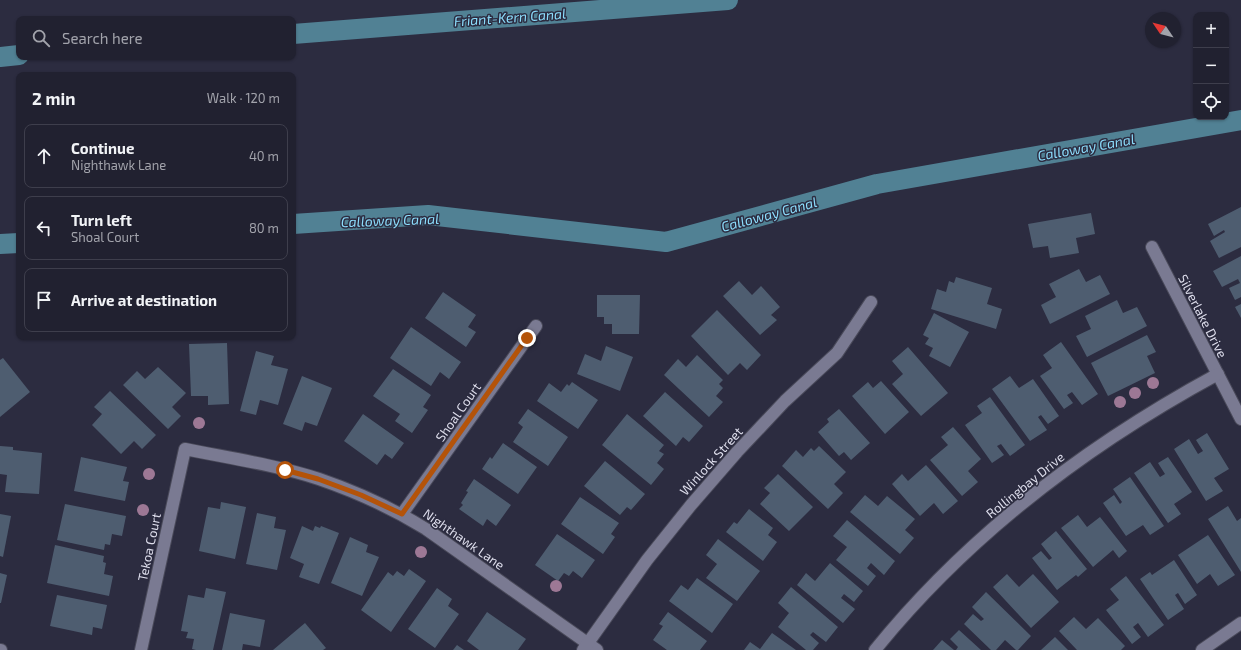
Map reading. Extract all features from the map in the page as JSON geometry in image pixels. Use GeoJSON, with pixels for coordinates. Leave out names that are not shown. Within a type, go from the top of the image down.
{"type":"FeatureCollection","features":[{"type":"Feature","properties":{"kind":"street","name":"Silverlake Drive"},"geometry":{"type":"LineString","coordinates":[[1152,247],[1241,419]]}},
{"type":"Feature","properties":{"kind":"street","name":"Winlock Street"},"geometry":{"type":"LineString","coordinates":[[590,648],[647,560],[690,505],[769,418],[837,354],[871,302]]}},
{"type":"Feature","properties":{"kind":"street","name":"Shoal Court"},"geometry":{"type":"LineString","coordinates":[[402,514],[536,326]]}},
{"type":"Feature","properties":{"kind":"street","name":"Rollingbay Drive"},"geometry":{"type":"LineString","coordinates":[[875,650],[907,613],[968,551],[1034,493],[1069,467],[1141,418],[1218,374]]}},
{"type":"Feature","properties":{"kind":"street","name":"Nighthawk Lane"},"geometry":{"type":"LineString","coordinates":[[185,449],[285,470],[318,479],[361,495],[402,514],[426,529],[590,648]]}},
{"type":"Feature","properties":{"kind":"street","name":"Tekoa Court"},"geometry":{"type":"LineString","coordinates":[[141,650],[185,449]]}},
{"type":"Feature","properties":{"kind":"street"},"geometry":{"type":"LineString","coordinates":[[1202,650],[1241,623]]}},
{"type":"Feature","properties":{"kind":"building"},"geometry":{"type":"Polygon","coordinates":[[[1241,207],[1241,247],[1219,258],[1210,241],[1225,232],[1224,230],[1214,236],[1208,224],[1241,207]]]}},
{"type":"Feature","properties":{"kind":"building"},"geometry":{"type":"Polygon","coordinates":[[[1091,213],[1095,234],[1076,238],[1079,253],[1050,258],[1048,246],[1033,248],[1028,224],[1091,213]]]}},
{"type":"Feature","properties":{"kind":"building"},"geometry":{"type":"Polygon","coordinates":[[[1241,256],[1241,297],[1235,300],[1229,288],[1240,283],[1238,279],[1222,287],[1213,271],[1241,256]]]}},
{"type":"Feature","properties":{"kind":"building"},"geometry":{"type":"Polygon","coordinates":[[[1079,269],[1086,282],[1100,275],[1110,294],[1050,324],[1041,305],[1056,297],[1049,284],[1079,269]]]}},
{"type":"Feature","properties":{"kind":"building"},"geometry":{"type":"Polygon","coordinates":[[[956,277],[992,288],[987,304],[1002,309],[996,329],[931,309],[937,289],[946,292],[949,281],[954,283],[956,277]]]}},
{"type":"Feature","properties":{"kind":"building"},"geometry":{"type":"Polygon","coordinates":[[[739,281],[752,295],[761,286],[780,307],[771,315],[777,320],[760,335],[723,296],[739,281]]]}},
{"type":"Feature","properties":{"kind":"building"},"geometry":{"type":"Polygon","coordinates":[[[443,292],[476,315],[468,327],[476,332],[466,347],[425,318],[443,292]]]}},
{"type":"Feature","properties":{"kind":"building"},"geometry":{"type":"Polygon","coordinates":[[[597,295],[640,295],[639,334],[612,334],[612,324],[604,324],[604,317],[597,317],[597,295]]]}},
{"type":"Feature","properties":{"kind":"building"},"geometry":{"type":"Polygon","coordinates":[[[1117,300],[1123,313],[1137,307],[1147,326],[1087,357],[1076,336],[1091,329],[1085,316],[1117,300]]]}},
{"type":"Feature","properties":{"kind":"building"},"geometry":{"type":"Polygon","coordinates":[[[1241,304],[1241,318],[1235,307],[1241,304]]]}},
{"type":"Feature","properties":{"kind":"building"},"geometry":{"type":"Polygon","coordinates":[[[717,310],[761,355],[747,370],[740,363],[728,375],[691,336],[717,310]]]}},
{"type":"Feature","properties":{"kind":"building"},"geometry":{"type":"Polygon","coordinates":[[[934,313],[969,332],[950,367],[929,356],[933,348],[925,344],[929,338],[923,335],[934,313]]]}},
{"type":"Feature","properties":{"kind":"building"},"geometry":{"type":"Polygon","coordinates":[[[411,327],[461,362],[449,379],[440,372],[431,386],[390,358],[411,327]]]}},
{"type":"Feature","properties":{"kind":"building"},"geometry":{"type":"Polygon","coordinates":[[[1147,335],[1156,352],[1147,356],[1155,373],[1108,396],[1091,363],[1147,335]]]}},
{"type":"Feature","properties":{"kind":"building"},"geometry":{"type":"Polygon","coordinates":[[[1061,342],[1098,394],[1082,405],[1072,392],[1067,395],[1073,403],[1064,409],[1040,376],[1052,368],[1043,355],[1061,342]]]}},
{"type":"Feature","properties":{"kind":"building"},"geometry":{"type":"Polygon","coordinates":[[[227,343],[229,404],[208,405],[208,396],[191,396],[189,344],[227,343]]]}},
{"type":"Feature","properties":{"kind":"building"},"geometry":{"type":"Polygon","coordinates":[[[606,346],[633,357],[620,391],[577,374],[585,354],[601,361],[606,346]]]}},
{"type":"Feature","properties":{"kind":"building"},"geometry":{"type":"Polygon","coordinates":[[[908,347],[948,393],[921,416],[892,384],[903,374],[892,361],[908,347]]]}},
{"type":"Feature","properties":{"kind":"building"},"geometry":{"type":"Polygon","coordinates":[[[256,351],[274,356],[271,365],[288,369],[278,405],[260,400],[256,415],[240,411],[256,351]]]}},
{"type":"Feature","properties":{"kind":"building"},"geometry":{"type":"Polygon","coordinates":[[[697,355],[723,380],[719,384],[723,388],[716,396],[723,402],[709,417],[664,375],[678,359],[686,367],[697,355]]]}},
{"type":"Feature","properties":{"kind":"building"},"geometry":{"type":"Polygon","coordinates":[[[3,358],[30,392],[0,417],[0,360],[3,358]]]}},
{"type":"Feature","properties":{"kind":"building"},"geometry":{"type":"Polygon","coordinates":[[[158,367],[186,393],[172,407],[181,416],[168,429],[123,385],[137,371],[145,379],[158,367]]]}},
{"type":"Feature","properties":{"kind":"building"},"geometry":{"type":"Polygon","coordinates":[[[393,369],[431,395],[423,407],[428,410],[412,433],[395,421],[400,414],[373,396],[393,369]]]}},
{"type":"Feature","properties":{"kind":"building"},"geometry":{"type":"Polygon","coordinates":[[[302,376],[332,388],[317,426],[305,422],[302,431],[283,424],[302,376]]]}},
{"type":"Feature","properties":{"kind":"building"},"geometry":{"type":"Polygon","coordinates":[[[1010,376],[1019,388],[1033,379],[1059,416],[1048,424],[1041,415],[1038,417],[1047,430],[1030,441],[992,389],[1010,376]]]}},
{"type":"Feature","properties":{"kind":"building"},"geometry":{"type":"Polygon","coordinates":[[[881,381],[909,412],[885,434],[852,396],[868,382],[873,388],[881,381]]]}},
{"type":"Feature","properties":{"kind":"building"},"geometry":{"type":"Polygon","coordinates":[[[572,382],[598,400],[578,429],[537,401],[549,383],[561,392],[567,384],[569,386],[572,382]]]}},
{"type":"Feature","properties":{"kind":"building"},"geometry":{"type":"Polygon","coordinates":[[[110,391],[156,435],[142,449],[134,441],[121,454],[92,425],[102,414],[94,407],[110,391]]]}},
{"type":"Feature","properties":{"kind":"building"},"geometry":{"type":"Polygon","coordinates":[[[665,392],[703,426],[689,442],[683,437],[676,446],[643,416],[665,392]]]}},
{"type":"Feature","properties":{"kind":"building"},"geometry":{"type":"Polygon","coordinates":[[[990,397],[1025,445],[1010,456],[1001,444],[997,446],[1004,455],[992,463],[965,425],[982,413],[977,406],[990,397]]]}},
{"type":"Feature","properties":{"kind":"building"},"geometry":{"type":"Polygon","coordinates":[[[528,409],[568,437],[548,466],[513,442],[523,427],[518,423],[528,409]]]}},
{"type":"Feature","properties":{"kind":"building"},"geometry":{"type":"Polygon","coordinates":[[[839,409],[870,443],[851,460],[844,452],[839,456],[818,432],[829,422],[827,419],[839,409]]]}},
{"type":"Feature","properties":{"kind":"building"},"geometry":{"type":"Polygon","coordinates":[[[363,414],[404,443],[392,459],[385,454],[377,465],[344,441],[363,414]]]}},
{"type":"Feature","properties":{"kind":"building"},"geometry":{"type":"Polygon","coordinates":[[[627,414],[664,445],[659,451],[664,454],[657,463],[664,469],[651,485],[602,445],[627,414]]]}},
{"type":"Feature","properties":{"kind":"building"},"geometry":{"type":"Polygon","coordinates":[[[953,427],[981,459],[968,471],[978,482],[962,496],[930,460],[948,445],[941,437],[953,427]]]}},
{"type":"Feature","properties":{"kind":"building"},"geometry":{"type":"Polygon","coordinates":[[[1207,433],[1229,469],[1214,478],[1223,491],[1206,501],[1174,449],[1189,439],[1198,454],[1203,451],[1196,440],[1207,433]]]}},
{"type":"Feature","properties":{"kind":"building"},"geometry":{"type":"Polygon","coordinates":[[[503,443],[537,467],[518,494],[482,469],[490,457],[492,459],[503,443]]]}},
{"type":"Feature","properties":{"kind":"building"},"geometry":{"type":"Polygon","coordinates":[[[0,446],[13,447],[13,450],[42,453],[39,494],[5,492],[7,475],[0,474],[0,446]]]}},
{"type":"Feature","properties":{"kind":"building"},"geometry":{"type":"Polygon","coordinates":[[[819,446],[846,472],[834,484],[843,493],[828,509],[782,466],[796,450],[803,457],[811,448],[814,451],[819,446]]]}},
{"type":"Feature","properties":{"kind":"building"},"geometry":{"type":"Polygon","coordinates":[[[81,457],[127,467],[123,481],[129,482],[125,501],[74,491],[81,457]]]}},
{"type":"Feature","properties":{"kind":"building"},"geometry":{"type":"Polygon","coordinates":[[[1168,457],[1192,492],[1174,504],[1181,514],[1168,523],[1134,473],[1150,462],[1160,477],[1165,474],[1158,463],[1168,457]]]}},
{"type":"Feature","properties":{"kind":"building"},"geometry":{"type":"Polygon","coordinates":[[[605,461],[645,494],[631,510],[627,507],[620,515],[584,486],[605,461]]]}},
{"type":"Feature","properties":{"kind":"building"},"geometry":{"type":"Polygon","coordinates":[[[926,465],[958,501],[943,514],[934,503],[920,516],[892,484],[902,474],[908,481],[926,465]]]}},
{"type":"Feature","properties":{"kind":"building"},"geometry":{"type":"Polygon","coordinates":[[[778,474],[813,507],[789,531],[760,504],[770,493],[764,488],[778,474]]]}},
{"type":"Feature","properties":{"kind":"building"},"geometry":{"type":"Polygon","coordinates":[[[1130,477],[1164,526],[1150,535],[1143,525],[1126,536],[1103,503],[1114,495],[1120,504],[1122,502],[1113,489],[1130,477]]]}},
{"type":"Feature","properties":{"kind":"building"},"geometry":{"type":"Polygon","coordinates":[[[474,479],[511,505],[496,526],[487,519],[483,526],[459,509],[463,505],[461,503],[468,492],[466,491],[474,479]]]}},
{"type":"Feature","properties":{"kind":"building"},"geometry":{"type":"Polygon","coordinates":[[[865,495],[878,506],[887,496],[915,519],[905,530],[914,538],[900,554],[850,512],[865,495]]]}},
{"type":"Feature","properties":{"kind":"building"},"geometry":{"type":"Polygon","coordinates":[[[580,497],[619,523],[611,534],[615,537],[603,554],[561,524],[580,497]]]}},
{"type":"Feature","properties":{"kind":"building"},"geometry":{"type":"Polygon","coordinates":[[[221,502],[246,507],[235,559],[199,551],[208,507],[220,509],[221,502]]]}},
{"type":"Feature","properties":{"kind":"building"},"geometry":{"type":"Polygon","coordinates":[[[65,504],[126,516],[122,536],[112,534],[110,545],[105,544],[104,550],[57,540],[65,504]]]}},
{"type":"Feature","properties":{"kind":"building"},"geometry":{"type":"Polygon","coordinates":[[[1228,506],[1237,521],[1241,518],[1241,572],[1208,519],[1228,506]]]}},
{"type":"Feature","properties":{"kind":"building"},"geometry":{"type":"Polygon","coordinates":[[[749,509],[773,528],[768,535],[777,542],[763,561],[726,532],[734,522],[737,524],[749,509]]]}},
{"type":"Feature","properties":{"kind":"building"},"geometry":{"type":"Polygon","coordinates":[[[257,513],[276,517],[274,528],[286,530],[277,570],[246,564],[257,513]]]}},
{"type":"Feature","properties":{"kind":"building"},"geometry":{"type":"Polygon","coordinates":[[[0,514],[11,516],[3,557],[0,556],[0,514]]]}},
{"type":"Feature","properties":{"kind":"building"},"geometry":{"type":"Polygon","coordinates":[[[1078,515],[1087,527],[1100,517],[1127,551],[1119,558],[1113,550],[1093,567],[1061,528],[1078,515]]]}},
{"type":"Feature","properties":{"kind":"building"},"geometry":{"type":"Polygon","coordinates":[[[847,520],[895,561],[884,575],[871,563],[867,568],[876,576],[868,586],[836,560],[847,547],[833,536],[847,520]]]}},
{"type":"Feature","properties":{"kind":"building"},"geometry":{"type":"Polygon","coordinates":[[[302,526],[313,531],[315,526],[320,528],[321,526],[339,533],[319,584],[299,577],[304,564],[290,558],[302,526]]]}},
{"type":"Feature","properties":{"kind":"building"},"geometry":{"type":"Polygon","coordinates":[[[1056,531],[1087,569],[1078,577],[1076,575],[1057,590],[1032,558],[1041,551],[1049,560],[1052,558],[1041,544],[1056,531]]]}},
{"type":"Feature","properties":{"kind":"building"},"geometry":{"type":"Polygon","coordinates":[[[557,534],[595,560],[582,578],[573,571],[569,576],[564,573],[558,581],[535,565],[557,534]]]}},
{"type":"Feature","properties":{"kind":"building"},"geometry":{"type":"Polygon","coordinates":[[[1208,535],[1235,575],[1218,586],[1210,574],[1197,584],[1178,555],[1208,535]]]}},
{"type":"Feature","properties":{"kind":"building"},"geometry":{"type":"Polygon","coordinates":[[[350,537],[368,545],[366,552],[379,557],[362,596],[331,583],[350,537]]]}},
{"type":"Feature","properties":{"kind":"building"},"geometry":{"type":"Polygon","coordinates":[[[718,539],[760,571],[737,601],[706,578],[717,564],[706,555],[718,539]]]}},
{"type":"Feature","properties":{"kind":"building"},"geometry":{"type":"Polygon","coordinates":[[[55,545],[104,556],[103,562],[106,563],[104,574],[113,576],[109,596],[47,583],[55,545]]]}},
{"type":"Feature","properties":{"kind":"building"},"geometry":{"type":"Polygon","coordinates":[[[1174,560],[1197,595],[1185,604],[1178,593],[1175,595],[1184,609],[1168,620],[1140,579],[1150,572],[1152,575],[1174,560]]]}},
{"type":"Feature","properties":{"kind":"building"},"geometry":{"type":"Polygon","coordinates":[[[830,563],[863,591],[854,602],[844,594],[841,598],[855,609],[843,623],[797,585],[806,573],[815,581],[830,563]]]}},
{"type":"Feature","properties":{"kind":"building"},"geometry":{"type":"Polygon","coordinates":[[[409,569],[426,581],[391,632],[361,610],[388,572],[393,576],[397,571],[404,576],[409,569]]]}},
{"type":"Feature","properties":{"kind":"building"},"geometry":{"type":"Polygon","coordinates":[[[0,573],[7,575],[1,603],[0,603],[0,573]]]}},
{"type":"Feature","properties":{"kind":"building"},"geometry":{"type":"Polygon","coordinates":[[[1007,574],[1019,587],[1033,574],[1059,602],[1031,628],[993,587],[1007,574]]]}},
{"type":"Feature","properties":{"kind":"building"},"geometry":{"type":"Polygon","coordinates":[[[1126,576],[1164,625],[1148,637],[1138,623],[1133,627],[1141,637],[1132,644],[1106,610],[1119,600],[1110,589],[1126,576]]]}},
{"type":"Feature","properties":{"kind":"building"},"geometry":{"type":"Polygon","coordinates":[[[697,578],[733,604],[712,633],[669,601],[681,585],[688,590],[697,578]]]}},
{"type":"Feature","properties":{"kind":"building"},"geometry":{"type":"Polygon","coordinates":[[[791,587],[838,627],[826,642],[813,632],[810,635],[819,643],[813,650],[806,650],[778,627],[789,613],[778,603],[791,587]]]}},
{"type":"Feature","properties":{"kind":"building"},"geometry":{"type":"Polygon","coordinates":[[[206,588],[226,592],[213,650],[196,650],[192,649],[194,639],[186,638],[188,632],[181,631],[188,595],[204,598],[206,588]]]}},
{"type":"Feature","properties":{"kind":"building"},"geometry":{"type":"Polygon","coordinates":[[[437,588],[452,599],[448,606],[459,614],[435,648],[408,629],[437,588]]]}},
{"type":"Feature","properties":{"kind":"building"},"geometry":{"type":"Polygon","coordinates":[[[986,592],[1031,636],[1018,650],[1016,650],[1005,640],[996,650],[991,650],[964,624],[973,614],[981,621],[984,619],[972,607],[986,592]]]}},
{"type":"Feature","properties":{"kind":"building"},"geometry":{"type":"Polygon","coordinates":[[[57,595],[107,605],[102,629],[93,627],[92,635],[50,626],[57,595]]]}},
{"type":"Feature","properties":{"kind":"building"},"geometry":{"type":"Polygon","coordinates":[[[487,612],[526,639],[518,650],[479,650],[467,641],[487,612]]]}},
{"type":"Feature","properties":{"kind":"building"},"geometry":{"type":"Polygon","coordinates":[[[668,612],[707,641],[700,650],[667,650],[653,640],[663,626],[659,624],[668,612]]]}},
{"type":"Feature","properties":{"kind":"building"},"geometry":{"type":"Polygon","coordinates":[[[230,613],[265,620],[260,647],[243,644],[242,650],[222,650],[230,613]]]}},
{"type":"Feature","properties":{"kind":"building"},"geometry":{"type":"Polygon","coordinates":[[[1074,617],[1086,629],[1098,618],[1125,646],[1121,650],[1077,650],[1059,631],[1074,617]]]}},
{"type":"Feature","properties":{"kind":"building"},"geometry":{"type":"Polygon","coordinates":[[[305,623],[326,648],[323,650],[273,650],[305,623]]]}},
{"type":"Feature","properties":{"kind":"building"},"geometry":{"type":"Polygon","coordinates":[[[959,630],[981,650],[956,650],[958,647],[950,639],[959,630]]]}},
{"type":"Feature","properties":{"kind":"building"},"geometry":{"type":"Polygon","coordinates":[[[772,633],[796,650],[744,650],[750,642],[760,649],[772,633]]]}},
{"type":"Feature","properties":{"kind":"building"},"geometry":{"type":"Polygon","coordinates":[[[1055,637],[1068,650],[1041,650],[1055,637]]]}},
{"type":"Feature","properties":{"kind":"building"},"geometry":{"type":"Polygon","coordinates":[[[942,640],[954,650],[933,650],[942,640]]]}},
{"type":"Feature","properties":{"kind":"building"},"geometry":{"type":"Polygon","coordinates":[[[457,645],[464,650],[453,650],[457,645]]]}},
{"type":"Feature","properties":{"kind":"waterway","name":"Friant-Kern Canal"},"geometry":{"type":"LineString","coordinates":[[296,34],[728,0]]}},
{"type":"Feature","properties":{"kind":"waterway","name":"Friant-Kern Canal"},"geometry":{"type":"LineString","coordinates":[[0,57],[16,55]]}},
{"type":"Feature","properties":{"kind":"waterway","name":"Calloway Canal"},"geometry":{"type":"LineString","coordinates":[[296,224],[428,215],[666,242],[877,184],[1241,120]]}},
{"type":"Feature","properties":{"kind":"waterway","name":"Calloway Canal"},"geometry":{"type":"LineString","coordinates":[[0,244],[16,243]]}},
{"type":"Feature","properties":{"kind":"route"},"geometry":{"type":"LineString","coordinates":[[285,470],[318,479],[361,495],[402,514],[527,338]]}}]}
